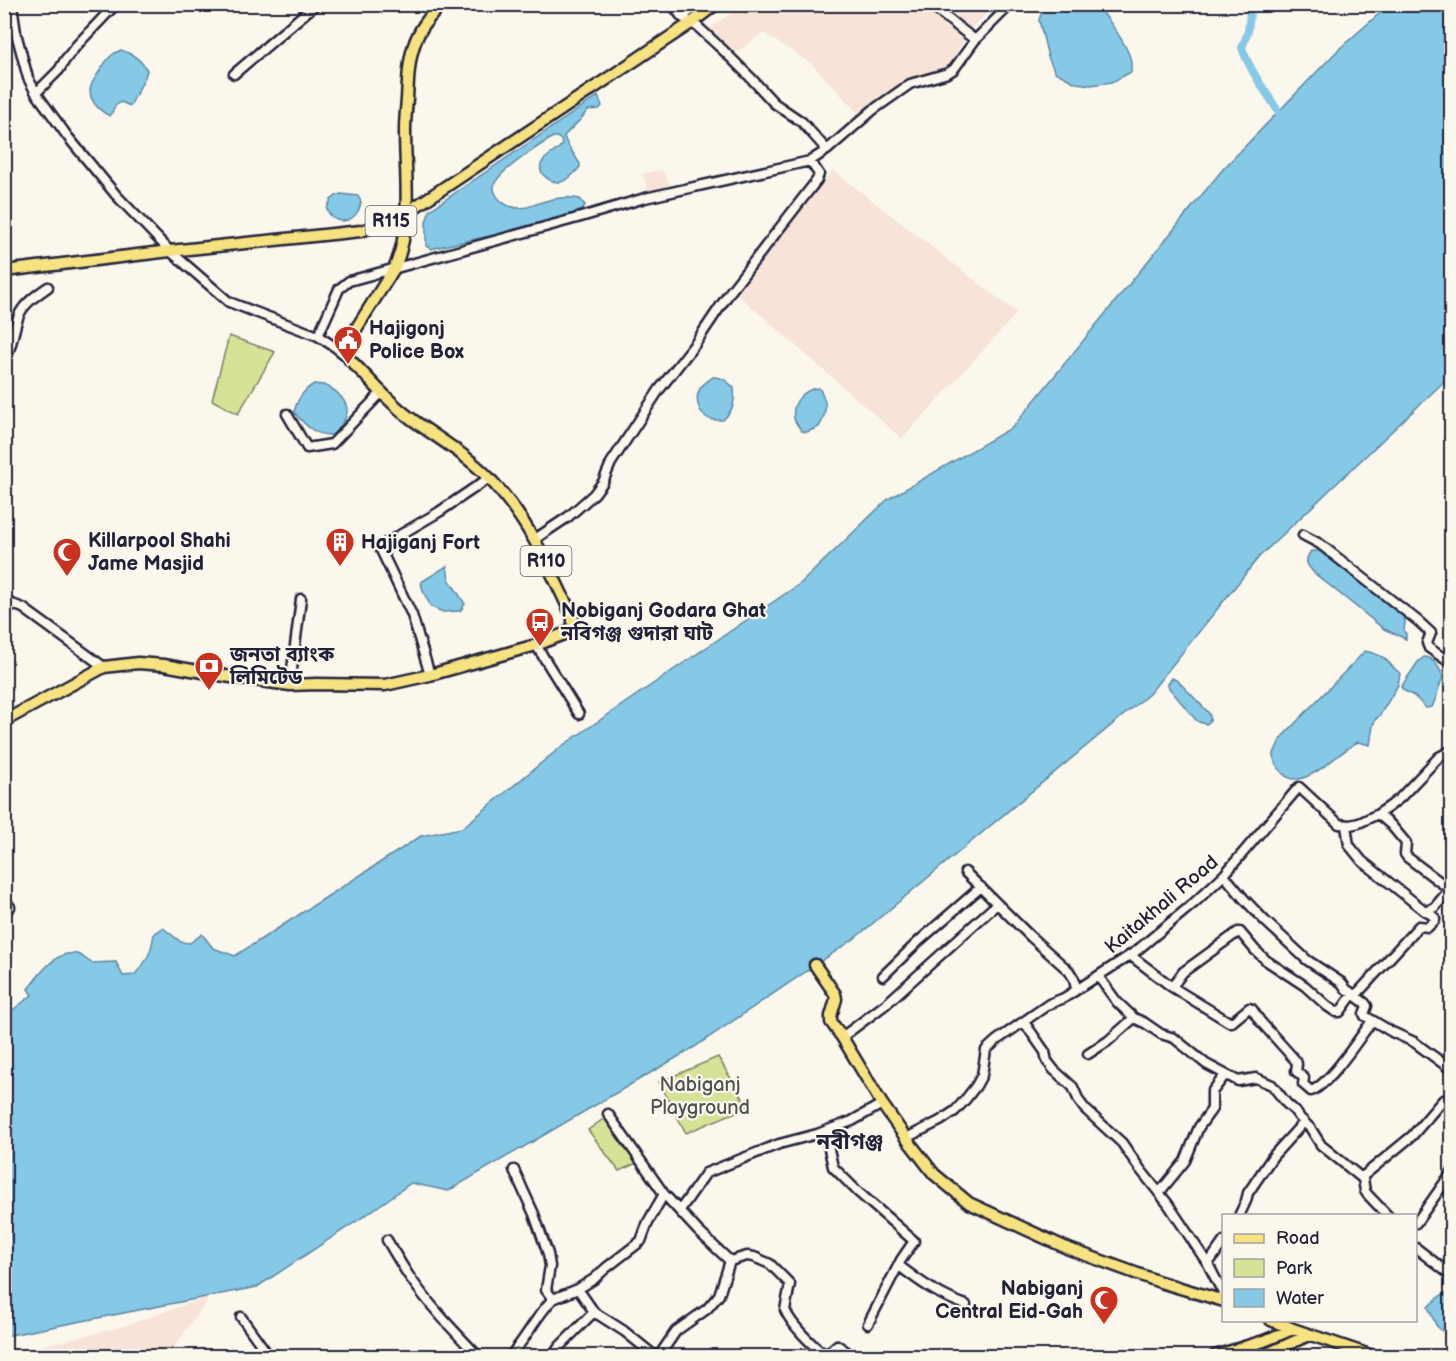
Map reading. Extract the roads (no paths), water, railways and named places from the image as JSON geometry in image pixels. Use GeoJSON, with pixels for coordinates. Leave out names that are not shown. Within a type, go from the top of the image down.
{"type":"FeatureCollection","features":[{"type":"Feature","properties":{"kind":"main road"},"geometry":{"type":"LineString","coordinates":[[350,360],[346,351],[347,344],[396,267],[399,257],[406,227],[405,130],[408,68],[421,29],[443,4]]}},
{"type":"Feature","properties":{"kind":"main road","name":"R115"},"geometry":{"type":"LineString","coordinates":[[4,271],[361,231],[382,224],[406,213],[686,20],[716,4]]}},
{"type":"Feature","properties":{"kind":"main road","name":"R110"},"geometry":{"type":"LineString","coordinates":[[4,721],[104,667],[138,663],[290,685],[386,685],[536,645],[570,630],[573,618],[535,539],[489,478],[475,465],[408,416],[350,360]]}},
{"type":"Feature","properties":{"kind":"main road"},"geometry":{"type":"LineString","coordinates":[[816,965],[835,994],[831,1022],[882,1104],[934,1174],[969,1203],[1069,1249],[1161,1282],[1222,1300]]}},
{"type":"Feature","properties":{"kind":"main road"},"geometry":{"type":"LineString","coordinates":[[1276,1322],[1373,1356]]}},
{"type":"Feature","properties":{"kind":"main road"},"geometry":{"type":"LineString","coordinates":[[1215,1356],[1264,1341],[1293,1329]]}},
{"type":"Feature","properties":{"kind":"main road"},"geometry":{"type":"LineString","coordinates":[[1258,1356],[1310,1335]]}},
{"type":"Feature","properties":{"kind":"main road"},"geometry":{"type":"LineString","coordinates":[[1446,1356],[1452,1352]]}},
{"type":"Feature","properties":{"kind":"street"},"geometry":{"type":"LineString","coordinates":[[12,4],[16,33],[28,78],[36,93],[68,137],[116,195],[170,251],[229,302],[318,336],[350,360]]}},
{"type":"Feature","properties":{"kind":"street"},"geometry":{"type":"LineString","coordinates":[[36,93],[116,4]]}},
{"type":"Feature","properties":{"kind":"street"},"geometry":{"type":"LineString","coordinates":[[234,74],[316,4]]}},
{"type":"Feature","properties":{"kind":"street"},"geometry":{"type":"LineString","coordinates":[[672,4],[686,20],[698,27],[724,51],[774,103],[802,122],[827,150]]}},
{"type":"Feature","properties":{"kind":"street"},"geometry":{"type":"LineString","coordinates":[[686,20],[700,4]]}},
{"type":"Feature","properties":{"kind":"street"},"geometry":{"type":"LineString","coordinates":[[929,4],[975,40]]}},
{"type":"Feature","properties":{"kind":"street"},"geometry":{"type":"LineString","coordinates":[[318,336],[339,289],[349,281],[645,198],[810,161],[827,150],[873,110],[910,84],[948,73],[954,69],[975,40],[1011,4]]}},
{"type":"Feature","properties":{"kind":"street"},"geometry":{"type":"LineString","coordinates":[[535,539],[568,517],[594,494],[603,482],[610,463],[659,390],[695,344],[730,292],[817,180],[819,174],[810,161]]}},
{"type":"Feature","properties":{"kind":"street"},"geometry":{"type":"LineString","coordinates":[[4,362],[21,311],[48,287]]}},
{"type":"Feature","properties":{"kind":"street"},"geometry":{"type":"LineString","coordinates":[[286,414],[307,448],[332,444],[382,392]]}},
{"type":"Feature","properties":{"kind":"street"},"geometry":{"type":"LineString","coordinates":[[430,675],[412,615],[380,549],[381,546],[439,512],[489,478]]}},
{"type":"Feature","properties":{"kind":"street"},"geometry":{"type":"LineString","coordinates":[[1303,535],[1320,544],[1418,621],[1431,633],[1427,643],[1429,648],[1452,664]]}},
{"type":"Feature","properties":{"kind":"street"},"geometry":{"type":"LineString","coordinates":[[290,685],[301,599]]}},
{"type":"Feature","properties":{"kind":"street"},"geometry":{"type":"LineString","coordinates":[[4,601],[23,608],[104,667]]}},
{"type":"Feature","properties":{"kind":"street"},"geometry":{"type":"LineString","coordinates":[[536,645],[579,714]]}},
{"type":"Feature","properties":{"kind":"street"},"geometry":{"type":"LineString","coordinates":[[1172,987],[1183,972],[1238,932],[1243,934],[1267,961],[1305,986],[1332,1010],[1340,1012],[1419,926],[1428,927],[1435,920],[1362,861],[1348,845],[1346,826],[1378,814],[1400,798],[1440,757],[1452,750]]}},
{"type":"Feature","properties":{"kind":"street","name":"Kaitakhali Road"},"geometry":{"type":"LineString","coordinates":[[906,1138],[955,1111],[976,1086],[982,1075],[986,1050],[997,1040],[1048,1005],[1141,948],[1224,875],[1299,787],[1339,824],[1346,826]]}},
{"type":"Feature","properties":{"kind":"street"},"geometry":{"type":"LineString","coordinates":[[1378,814],[1406,843],[1407,857],[1450,891],[1427,912]]}},
{"type":"Feature","properties":{"kind":"street"},"geometry":{"type":"LineString","coordinates":[[965,872],[1031,937],[1070,971],[1077,989]]}},
{"type":"Feature","properties":{"kind":"street"},"geometry":{"type":"LineString","coordinates":[[1224,875],[1244,899],[1307,960],[1342,983],[1346,989],[1365,1003],[1367,1006],[1364,1014],[1372,1021],[1414,1042],[1452,1070]]}},
{"type":"Feature","properties":{"kind":"street"},"geometry":{"type":"LineString","coordinates":[[883,976],[981,887]]}},
{"type":"Feature","properties":{"kind":"street"},"geometry":{"type":"LineString","coordinates":[[842,1037],[886,1004],[997,904]]}},
{"type":"Feature","properties":{"kind":"street"},"geometry":{"type":"LineString","coordinates":[[1130,955],[1172,987],[1229,1022],[1249,1008],[1252,1009],[1297,1062],[1296,1071],[1304,1078],[1303,1084],[1311,1090],[1316,1089],[1338,1066],[1372,1021]]}},
{"type":"Feature","properties":{"kind":"street"},"geometry":{"type":"LineString","coordinates":[[1098,976],[1117,1002],[1134,1018],[1161,1034],[1174,1038],[1206,1064],[1238,1081],[1256,1078],[1272,1085],[1311,1129],[1321,1145],[1362,1177],[1367,1194],[1387,1214]]}},
{"type":"Feature","properties":{"kind":"street"},"geometry":{"type":"LineString","coordinates":[[1088,1054],[1108,1041],[1134,1018]]}},
{"type":"Feature","properties":{"kind":"street"},"geometry":{"type":"LineString","coordinates":[[1024,1022],[1045,1052],[1047,1061],[1054,1070],[1073,1087],[1085,1109],[1122,1143],[1159,1192],[1208,1264],[1222,1290]]}},
{"type":"Feature","properties":{"kind":"street"},"geometry":{"type":"LineString","coordinates":[[1159,1192],[1185,1161],[1199,1127],[1212,1110],[1212,1092],[1225,1075]]}},
{"type":"Feature","properties":{"kind":"street"},"geometry":{"type":"LineString","coordinates":[[1362,1177],[1412,1136],[1443,1100],[1452,1104]]}},
{"type":"Feature","properties":{"kind":"street"},"geometry":{"type":"LineString","coordinates":[[680,1210],[706,1173],[779,1144],[852,1121],[882,1104]]}},
{"type":"Feature","properties":{"kind":"street"},"geometry":{"type":"LineString","coordinates":[[608,1114],[664,1194],[730,1261]]}},
{"type":"Feature","properties":{"kind":"street"},"geometry":{"type":"LineString","coordinates":[[1240,1214],[1248,1192],[1273,1156],[1304,1122]]}},
{"type":"Feature","properties":{"kind":"street"},"geometry":{"type":"LineString","coordinates":[[825,1131],[833,1167],[914,1241],[898,1265],[868,1324]]}},
{"type":"Feature","properties":{"kind":"street"},"geometry":{"type":"LineString","coordinates":[[514,1170],[541,1230],[550,1266],[546,1290],[553,1299]]}},
{"type":"Feature","properties":{"kind":"street"},"geometry":{"type":"LineString","coordinates":[[1417,1223],[1452,1172]]}},
{"type":"Feature","properties":{"kind":"street"},"geometry":{"type":"LineString","coordinates":[[510,1356],[542,1310],[553,1299],[579,1289],[641,1241],[648,1222],[664,1194]]}},
{"type":"Feature","properties":{"kind":"street"},"geometry":{"type":"LineString","coordinates":[[387,1240],[407,1274],[439,1314],[478,1356]]}},
{"type":"Feature","properties":{"kind":"street"},"geometry":{"type":"LineString","coordinates":[[1208,1264],[1222,1244]]}},
{"type":"Feature","properties":{"kind":"street"},"geometry":{"type":"LineString","coordinates":[[1417,1249],[1452,1276]]}},
{"type":"Feature","properties":{"kind":"street"},"geometry":{"type":"LineString","coordinates":[[730,1261],[751,1256],[770,1264],[790,1284],[785,1310],[805,1336],[826,1355],[837,1346],[853,1356]]}},
{"type":"Feature","properties":{"kind":"street"},"geometry":{"type":"LineString","coordinates":[[579,1289],[594,1312],[657,1356],[676,1331],[707,1309],[719,1295],[730,1261]]}},
{"type":"Feature","properties":{"kind":"street"},"geometry":{"type":"LineString","coordinates":[[898,1265],[931,1290],[966,1305]]}},
{"type":"Feature","properties":{"kind":"street"},"geometry":{"type":"LineString","coordinates":[[553,1356],[594,1312]]}},
{"type":"Feature","properties":{"kind":"street"},"geometry":{"type":"LineString","coordinates":[[241,1317],[269,1356]]}},
{"type":"Feature","properties":{"kind":"water"},"geometry":{"type":"Polygon","coordinates":[[[1044,5],[1096,5],[1126,48],[1131,62],[1131,72],[1112,82],[1091,85],[1076,83],[1055,72],[1048,57],[1039,20],[1044,5]]]}},
{"type":"Feature","properties":{"kind":"water"},"geometry":{"type":"Polygon","coordinates":[[[1389,5],[1451,5],[1451,375],[1259,557],[1149,694],[854,939],[693,1048],[448,1191],[411,1183],[257,1287],[5,1336],[5,1016],[32,995],[28,989],[50,963],[64,955],[80,955],[93,963],[116,962],[123,976],[134,975],[148,957],[154,934],[163,928],[181,942],[190,943],[202,934],[213,948],[235,956],[421,836],[462,828],[562,746],[801,583],[888,499],[1013,427],[1223,169],[1339,49],[1389,5]]]}},
{"type":"Feature","properties":{"kind":"water"},"geometry":{"type":"Polygon","coordinates":[[[121,50],[136,57],[147,70],[130,106],[121,102],[116,105],[110,116],[95,104],[90,91],[95,78],[107,60],[121,50]]]}},
{"type":"Feature","properties":{"kind":"water"},"geometry":{"type":"Polygon","coordinates":[[[598,96],[602,106],[599,109],[588,110],[564,136],[580,164],[572,176],[557,182],[548,179],[542,173],[543,161],[562,145],[561,140],[553,137],[513,165],[494,185],[499,198],[512,207],[526,208],[549,200],[570,198],[580,199],[585,205],[582,211],[521,229],[431,249],[426,246],[426,222],[430,210],[598,96]]]}},
{"type":"Feature","properties":{"kind":"water"},"geometry":{"type":"Polygon","coordinates":[[[341,194],[358,196],[361,202],[355,216],[341,221],[333,218],[327,209],[332,199],[341,194]]]}},
{"type":"Feature","properties":{"kind":"water"},"geometry":{"type":"Polygon","coordinates":[[[713,377],[725,380],[734,388],[733,406],[723,420],[708,418],[699,407],[698,397],[701,387],[713,377]]]}},
{"type":"Feature","properties":{"kind":"water"},"geometry":{"type":"Polygon","coordinates":[[[314,384],[332,389],[341,397],[346,406],[345,419],[332,435],[315,432],[294,412],[301,396],[314,384]]]}},
{"type":"Feature","properties":{"kind":"water"},"geometry":{"type":"Polygon","coordinates":[[[819,388],[825,403],[824,417],[819,427],[807,432],[802,431],[795,420],[795,407],[800,397],[808,391],[819,388]]]}},
{"type":"Feature","properties":{"kind":"water"},"geometry":{"type":"Polygon","coordinates":[[[1311,551],[1319,551],[1403,615],[1406,639],[1384,629],[1314,573],[1307,562],[1311,551]]]}},
{"type":"Feature","properties":{"kind":"water"},"geometry":{"type":"Polygon","coordinates":[[[447,566],[449,579],[465,604],[460,611],[443,612],[431,607],[423,591],[421,582],[447,566]]]}},
{"type":"Feature","properties":{"kind":"water"},"geometry":{"type":"Polygon","coordinates":[[[1365,651],[1383,657],[1400,673],[1398,685],[1375,720],[1370,745],[1358,742],[1313,774],[1301,778],[1290,778],[1281,771],[1273,756],[1281,738],[1365,651]]]}},
{"type":"Feature","properties":{"kind":"water"},"geometry":{"type":"Polygon","coordinates":[[[1424,657],[1436,664],[1443,678],[1432,707],[1426,708],[1401,687],[1424,657]]]}},
{"type":"Feature","properties":{"kind":"water"},"geometry":{"type":"Polygon","coordinates":[[[1172,678],[1178,681],[1208,712],[1210,719],[1208,723],[1195,719],[1169,688],[1168,684],[1172,678]]]}},
{"type":"Feature","properties":{"kind":"water"},"geometry":{"type":"Polygon","coordinates":[[[1451,1290],[1452,1339],[1450,1339],[1436,1325],[1428,1307],[1451,1290]]]}},
{"type":"Feature","properties":{"kind":"waterway"},"geometry":{"type":"LineString","coordinates":[[1251,4],[1248,31],[1242,48],[1256,76],[1284,120]]}},
{"type":"Feature","properties":{"kind":"place","name":"Hajigonj Police Box"},"geometry":{"type":"Point","coordinates":[348,366]}},
{"type":"Feature","properties":{"kind":"place","name":"Hajiganj Fort"},"geometry":{"type":"Point","coordinates":[340,568]}},
{"type":"Feature","properties":{"kind":"place","name":"Killarpool Shahi Jame Masjid"},"geometry":{"type":"Point","coordinates":[67,578]}},
{"type":"Feature","properties":{"kind":"place","name":"Nobiganj Godara Ghat নবিগঞ্জ গুদারা ঘাট"},"geometry":{"type":"Point","coordinates":[540,648]}},
{"type":"Feature","properties":{"kind":"place","name":"জনতা ব্যাংক লিমিটেড"},"geometry":{"type":"Point","coordinates":[209,692]}},
{"type":"Feature","properties":{"kind":"place","name":"Nabiganj Central Eid-Gah"},"geometry":{"type":"Point","coordinates":[1104,1326]}},
{"type":"Feature","properties":{"kind":"district","name":"নবীগঞ্জ"},"geometry":{"type":"Point","coordinates":[850,1141]}},
{"type":"Feature","properties":{"kind":"park label","name":"Nabiganj Playground"},"geometry":{"type":"Point","coordinates":[700,1096]}}]}
